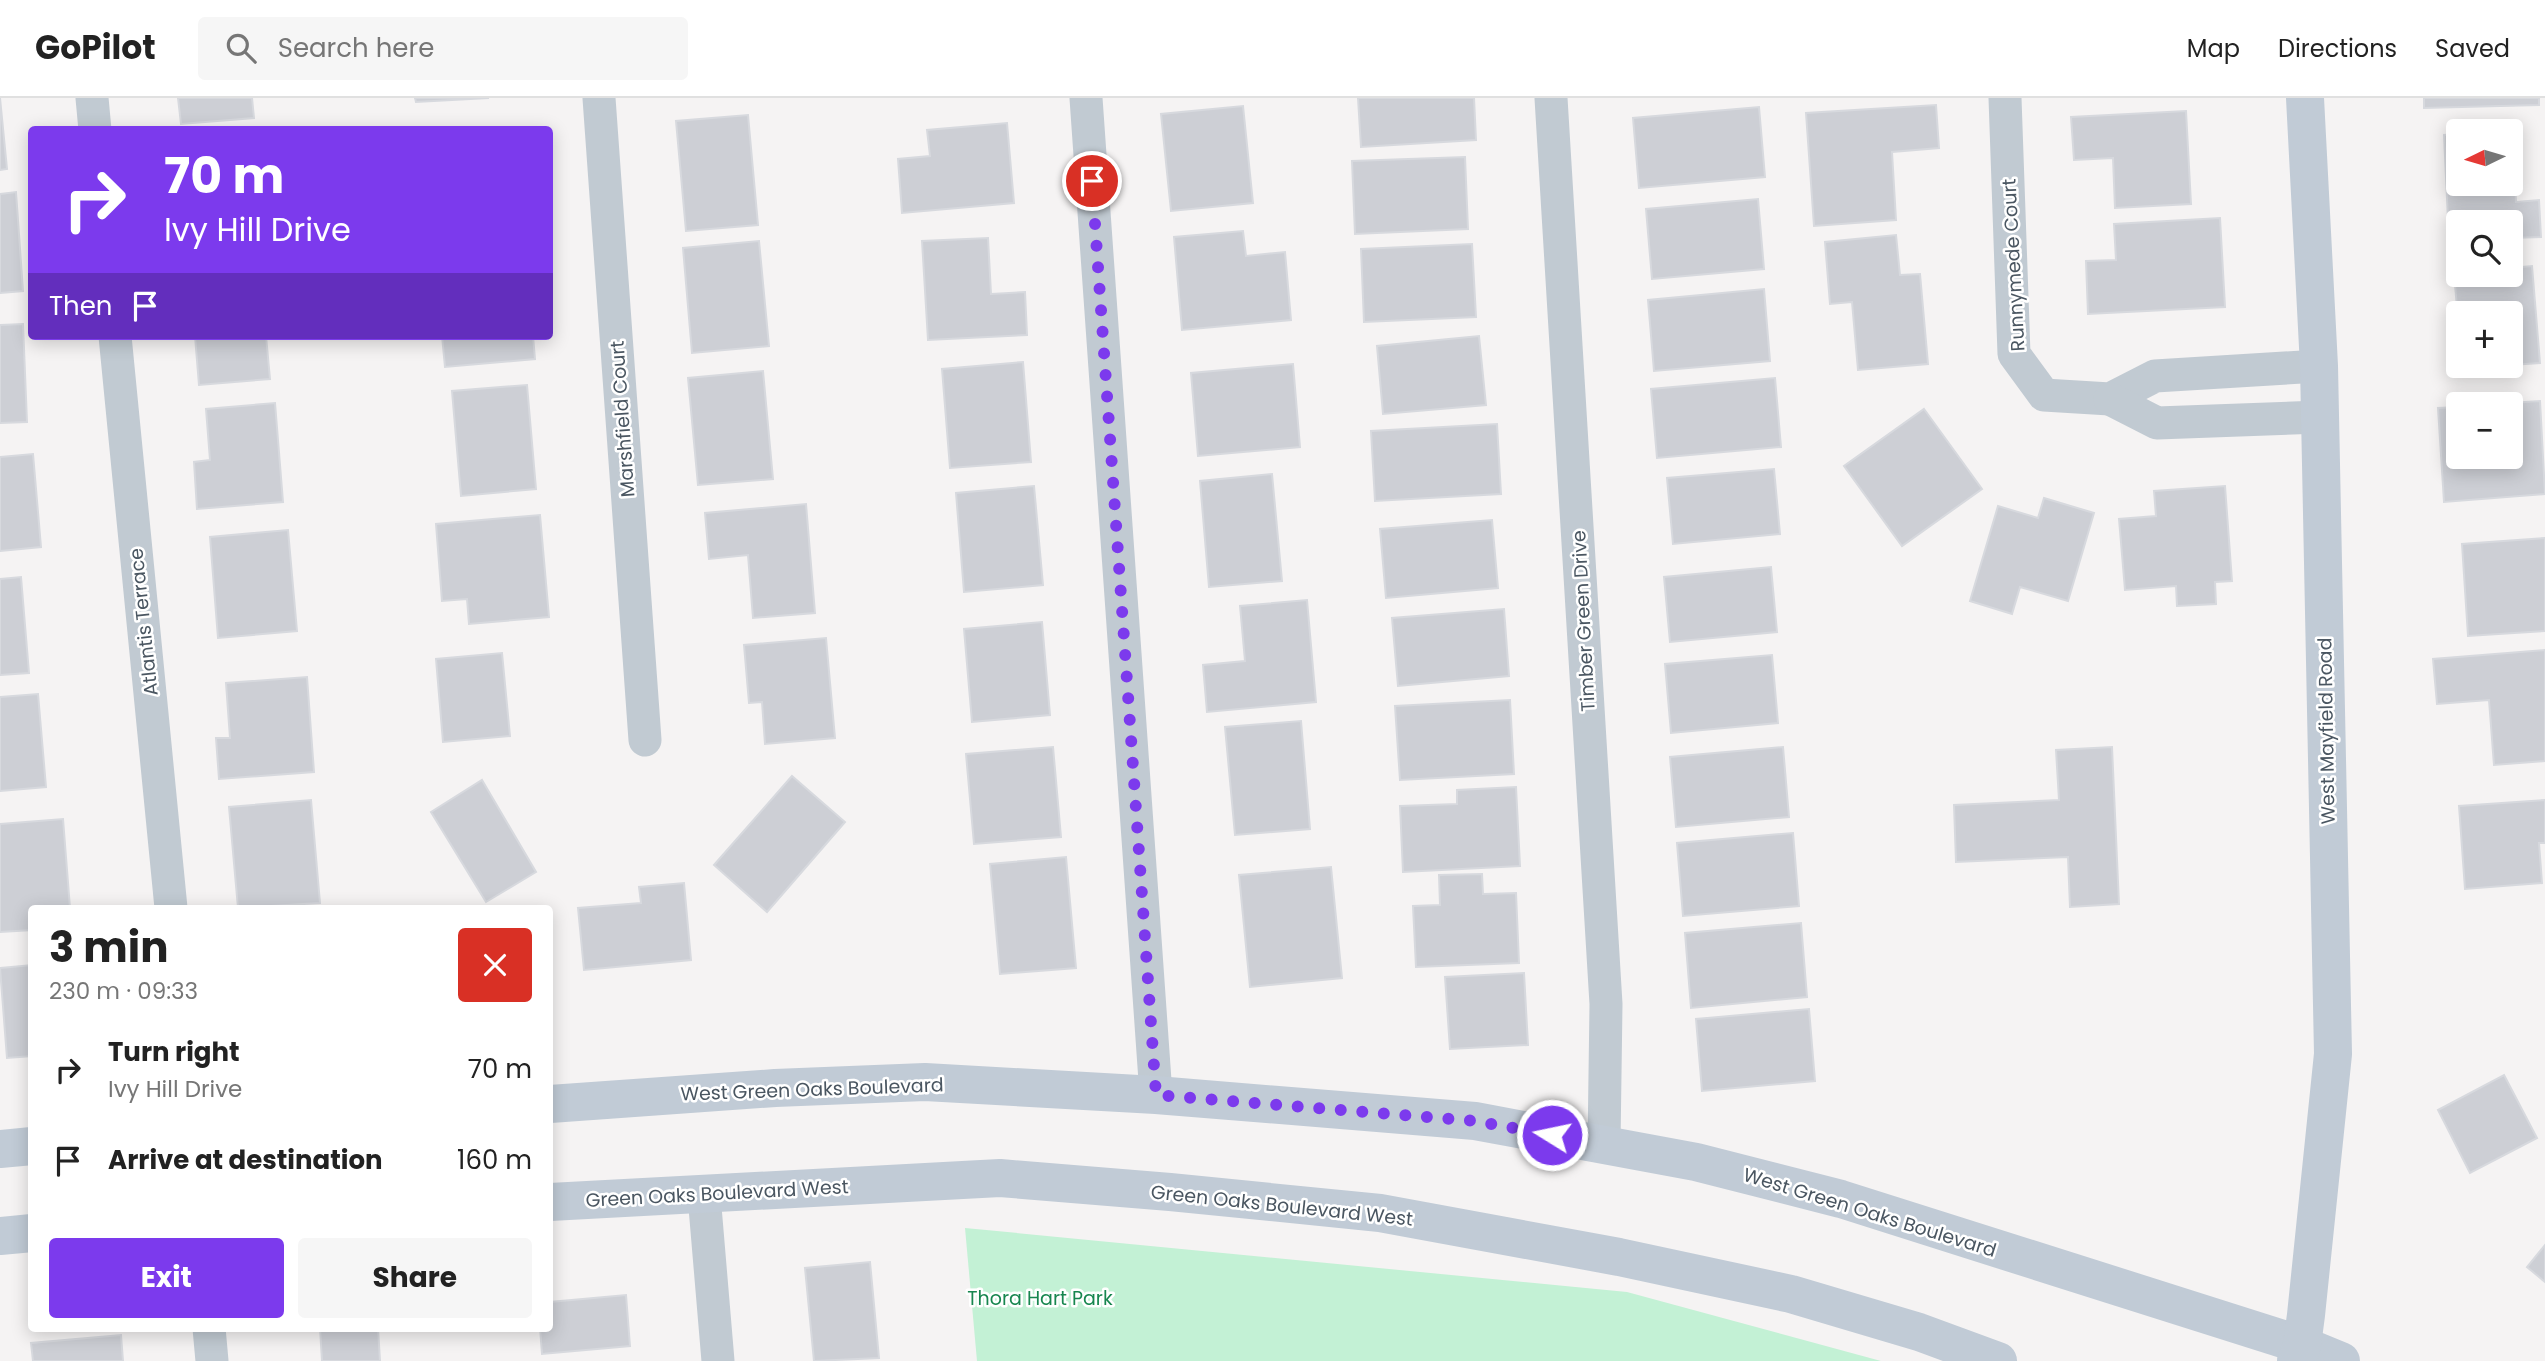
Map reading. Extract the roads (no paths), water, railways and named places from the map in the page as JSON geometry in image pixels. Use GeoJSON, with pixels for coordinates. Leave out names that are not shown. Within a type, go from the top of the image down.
{"type":"FeatureCollection","features":[{"type":"Feature","properties":{"kind":"main road","name":"West Mayfield Road"},"geometry":{"type":"LineString","coordinates":[[2299,1353],[2333,1054],[2319,366],[2305,98]]}},
{"type":"Feature","properties":{"kind":"main road","name":"West Green Oaks Boulevard"},"geometry":{"type":"LineString","coordinates":[[553,1104],[775,1088],[925,1082],[1156,1095],[1475,1121],[1696,1162],[1841,1199],[2299,1353],[2341,1361]]}},
{"type":"Feature","properties":{"kind":"main road"},"geometry":{"type":"LineString","coordinates":[[0,1149],[28,1146]]}},
{"type":"Feature","properties":{"kind":"main road","name":"Green Oaks Boulevard West"},"geometry":{"type":"LineString","coordinates":[[553,1202],[1000,1178],[1380,1213],[1619,1257],[1791,1294],[1919,1332],[1998,1361]]}},
{"type":"Feature","properties":{"kind":"main road"},"geometry":{"type":"LineString","coordinates":[[0,1236],[28,1233]]}},
{"type":"Feature","properties":{"kind":"street"},"geometry":{"type":"LineString","coordinates":[[92,98],[95,126]]}},
{"type":"Feature","properties":{"kind":"street","name":"Marshfield Court"},"geometry":{"type":"LineString","coordinates":[[599,98],[645,740]]}},
{"type":"Feature","properties":{"kind":"street"},"geometry":{"type":"LineString","coordinates":[[1086,98],[1156,1095]]}},
{"type":"Feature","properties":{"kind":"street","name":"Timber Green Drive"},"geometry":{"type":"LineString","coordinates":[[1551,98],[1606,1004],[1604,1144]]}},
{"type":"Feature","properties":{"kind":"street","name":"Runnymede Court"},"geometry":{"type":"LineString","coordinates":[[2005,98],[2014,354],[2044,395],[2110,399]]}},
{"type":"Feature","properties":{"kind":"street","name":"Atlantis Terrace"},"geometry":{"type":"LineString","coordinates":[[115,340],[171,905]]}},
{"type":"Feature","properties":{"kind":"street"},"geometry":{"type":"LineString","coordinates":[[2110,399],[2155,376],[2319,366]]}},
{"type":"Feature","properties":{"kind":"street"},"geometry":{"type":"LineString","coordinates":[[2110,399],[2157,423],[2320,417]]}},
{"type":"Feature","properties":{"kind":"street"},"geometry":{"type":"LineString","coordinates":[[704,1195],[719,1361]]}},
{"type":"Feature","properties":{"kind":"street"},"geometry":{"type":"LineString","coordinates":[[209,1332],[212,1361]]}},
{"type":"Feature","properties":{"kind":"park label","name":"Thora Hart Park"},"geometry":{"type":"Point","coordinates":[1040,1298]}}]}
